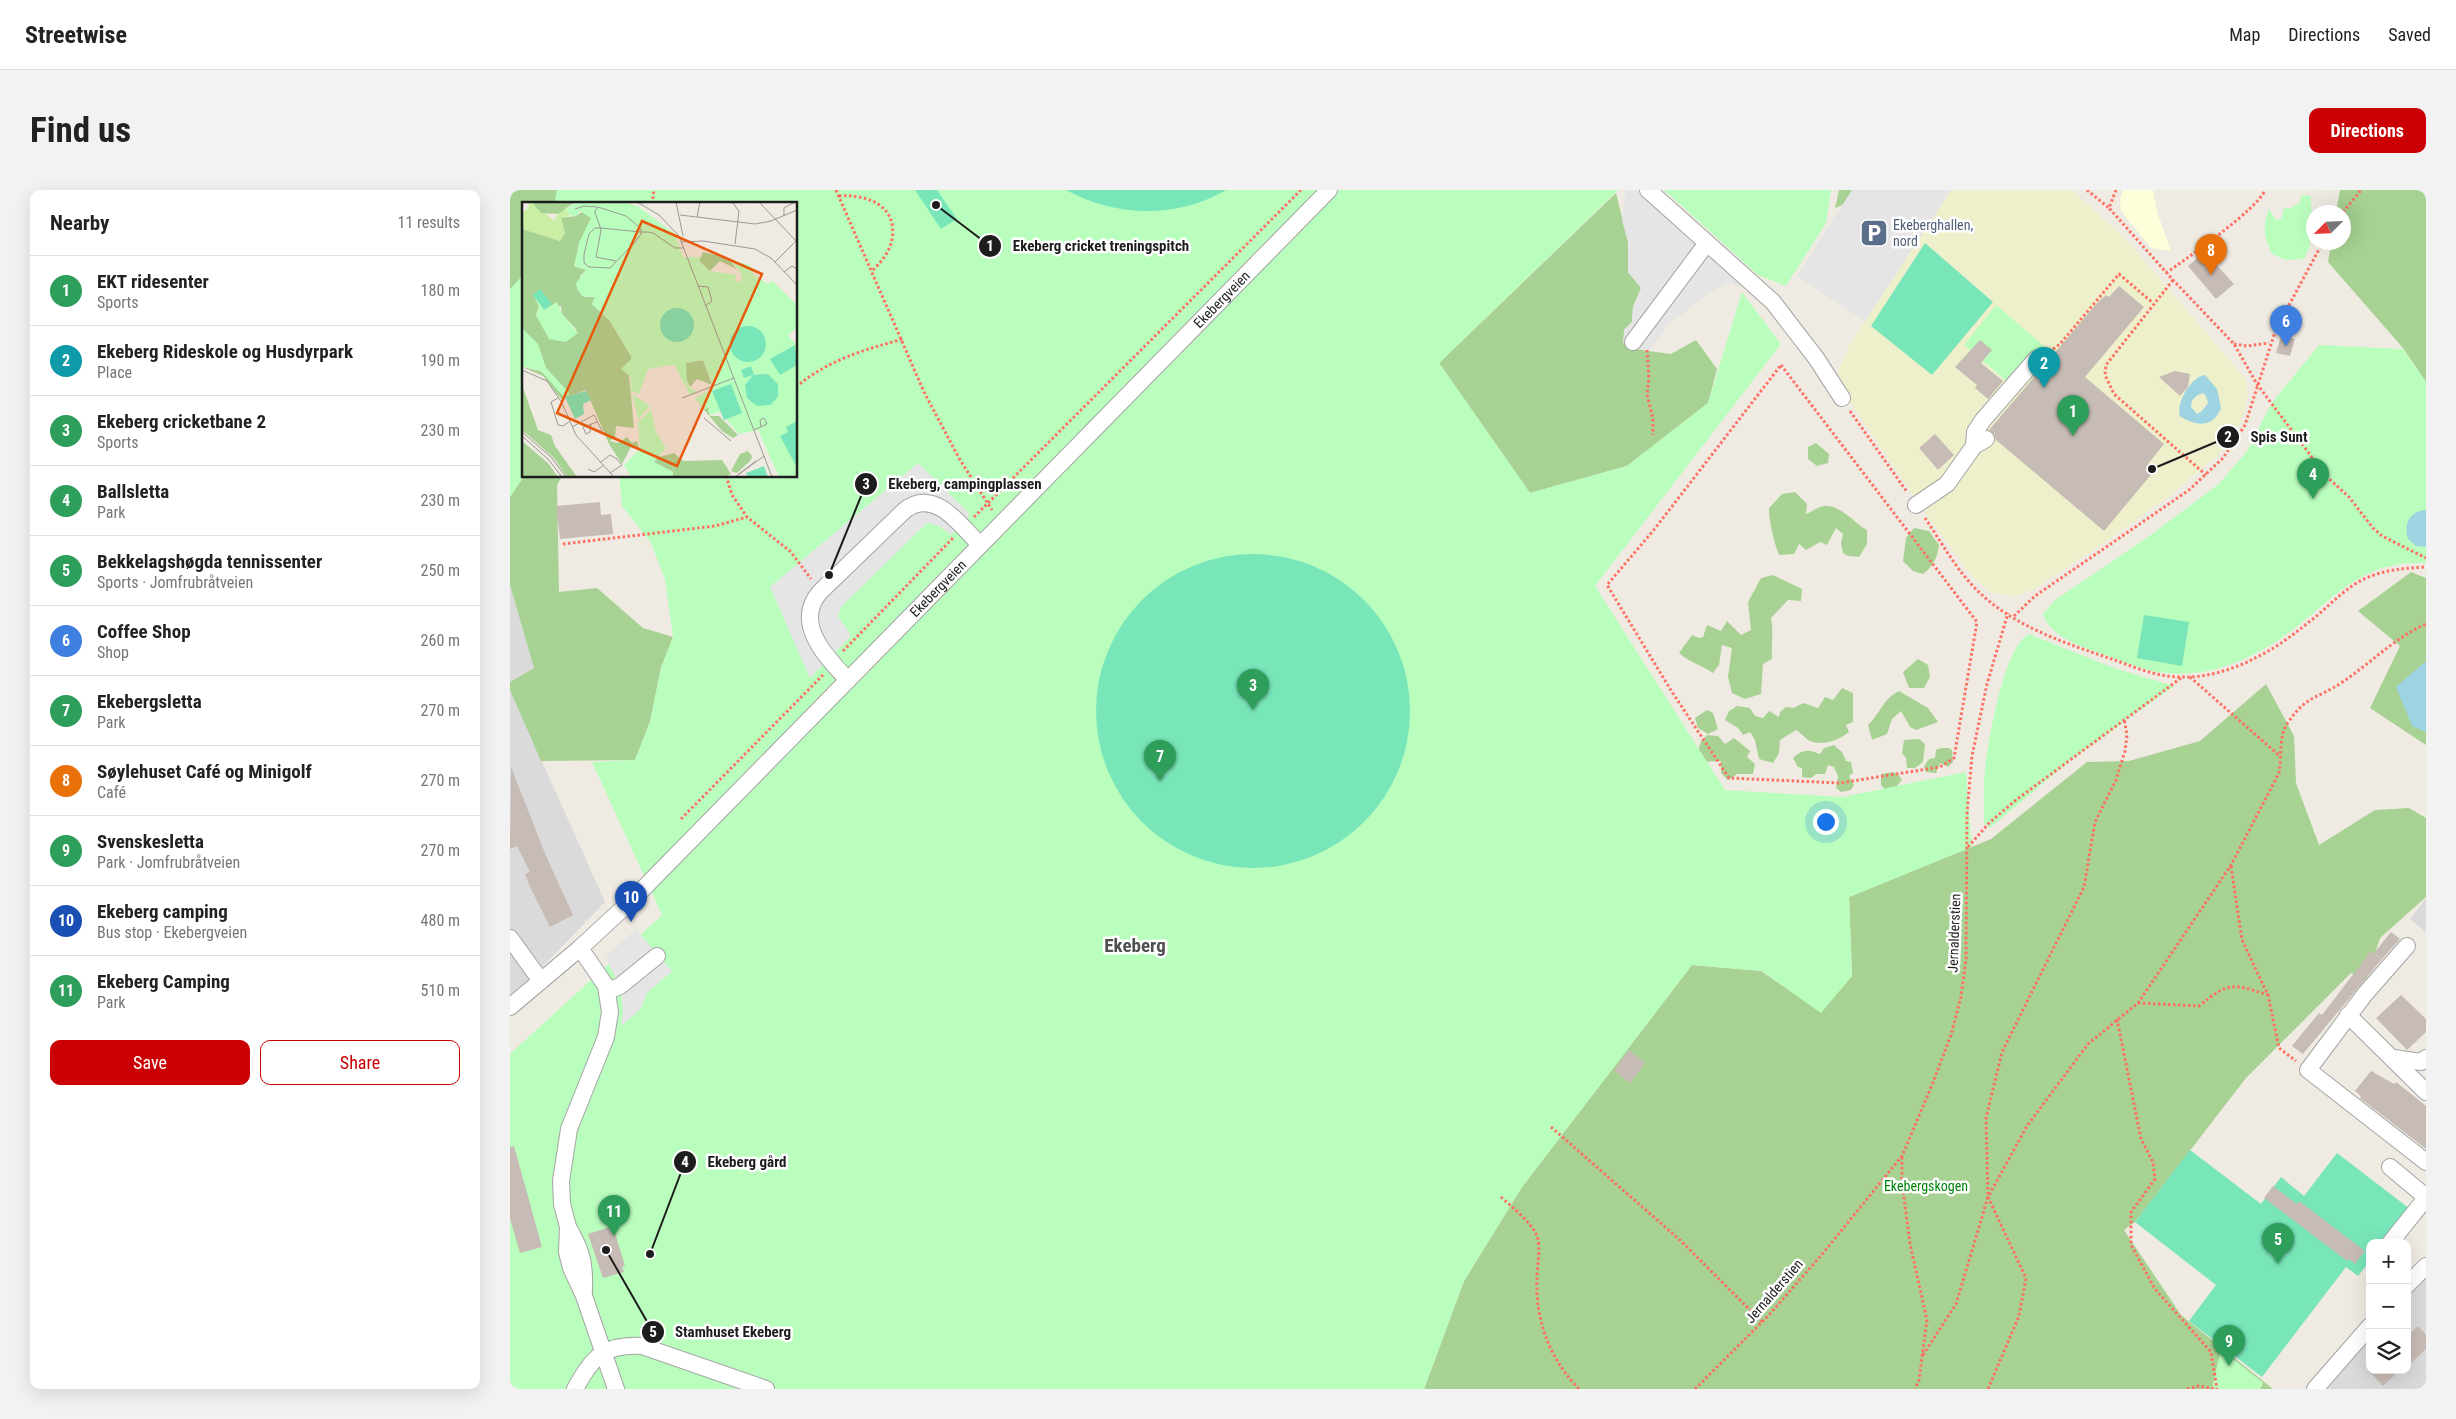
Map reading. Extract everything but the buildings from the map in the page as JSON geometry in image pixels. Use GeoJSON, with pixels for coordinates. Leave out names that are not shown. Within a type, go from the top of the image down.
{"type":"FeatureCollection","features":[{"type":"Feature","properties":{"kind":"street","name":"Ekebergveien"},"geometry":{"type":"LineString","coordinates":[[510,1007],[580,948],[632,900],[1329,190]]}},
{"type":"Feature","properties":{"kind":"street"},"geometry":{"type":"LineString","coordinates":[[1648,190],[1773,302],[1816,358],[1842,398]]}},
{"type":"Feature","properties":{"kind":"street"},"geometry":{"type":"LineString","coordinates":[[1633,342],[1707,243]]}},
{"type":"Feature","properties":{"kind":"street"},"geometry":{"type":"LineString","coordinates":[[1916,505],[1947,484],[1980,443],[1975,432],[1983,420],[2036,359]]}},
{"type":"Feature","properties":{"kind":"street"},"geometry":{"type":"LineString","coordinates":[[848,680],[832,664],[812,633],[809,623],[811,605],[820,592],[911,505],[924,502],[941,507],[980,545]]}},
{"type":"Feature","properties":{"kind":"street"},"geometry":{"type":"LineString","coordinates":[[510,938],[541,981]]}},
{"type":"Feature","properties":{"kind":"street"},"geometry":{"type":"LineString","coordinates":[[2407,946],[2348,1015],[2308,1070],[2426,1162]]}},
{"type":"Feature","properties":{"kind":"street"},"geometry":{"type":"LineString","coordinates":[[580,948],[599,973],[608,991],[610,1012],[606,1037],[573,1118],[566,1142],[561,1181],[562,1204],[568,1227],[580,1249],[585,1265],[584,1296],[616,1389]]}},
{"type":"Feature","properties":{"kind":"street"},"geometry":{"type":"LineString","coordinates":[[608,991],[620,986],[657,956]]}},
{"type":"Feature","properties":{"kind":"street"},"geometry":{"type":"LineString","coordinates":[[2348,1015],[2394,1058],[2426,1092]]}},
{"type":"Feature","properties":{"kind":"street"},"geometry":{"type":"LineString","coordinates":[[2394,1058],[2424,1063]]}},
{"type":"Feature","properties":{"kind":"street"},"geometry":{"type":"LineString","coordinates":[[2390,1167],[2426,1198],[2393,1239]]}},
{"type":"Feature","properties":{"kind":"street"},"geometry":{"type":"LineString","coordinates":[[2408,1284],[2426,1266]]}},
{"type":"Feature","properties":{"kind":"street"},"geometry":{"type":"LineString","coordinates":[[2315,1389],[2367,1329]]}},
{"type":"Feature","properties":{"kind":"street"},"geometry":{"type":"LineString","coordinates":[[575,1389],[588,1365],[603,1353],[621,1344],[642,1346],[766,1389]]}},
{"type":"Feature","properties":{"kind":"path"},"geometry":{"type":"LineString","coordinates":[[836,190],[924,392],[960,460],[988,504]]}},
{"type":"Feature","properties":{"kind":"path"},"geometry":{"type":"LineString","coordinates":[[682,819],[813,687],[873,618],[1301,190]]}},
{"type":"Feature","properties":{"kind":"path"},"geometry":{"type":"LineString","coordinates":[[2087,190],[2109,208],[2166,273],[2234,344],[2257,384],[2326,476],[2349,497],[2373,528],[2382,536],[2426,558]]}},
{"type":"Feature","properties":{"kind":"path"},"geometry":{"type":"LineString","coordinates":[[2109,208],[2116,190]]}},
{"type":"Feature","properties":{"kind":"path"},"geometry":{"type":"LineString","coordinates":[[2166,273],[2193,255],[2256,204],[2265,190]]}},
{"type":"Feature","properties":{"kind":"path"},"geometry":{"type":"LineString","coordinates":[[2349,205],[2361,190]]}},
{"type":"Feature","properties":{"kind":"path"},"geometry":{"type":"LineString","coordinates":[[839,196],[863,196],[877,202],[886,211],[891,222],[892,238],[886,255],[872,271]]}},
{"type":"Feature","properties":{"kind":"path"},"geometry":{"type":"LineString","coordinates":[[2181,678],[2138,669],[2087,651],[2035,629],[2014,616],[2035,596],[2109,547],[2189,490],[2206,475],[2237,440],[2245,425],[2270,343],[2319,250]]}},
{"type":"Feature","properties":{"kind":"path"},"geometry":{"type":"LineString","coordinates":[[2036,359],[2060,344],[2119,274],[2153,302]]}},
{"type":"Feature","properties":{"kind":"path"},"geometry":{"type":"LineString","coordinates":[[2173,280],[2153,302],[2149,312],[2106,365],[2105,375],[2114,394],[2206,475]]}},
{"type":"Feature","properties":{"kind":"path"},"geometry":{"type":"LineString","coordinates":[[798,385],[812,373],[841,358],[902,338]]}},
{"type":"Feature","properties":{"kind":"path"},"geometry":{"type":"LineString","coordinates":[[1633,342],[1647,350],[1649,378],[1647,394],[1653,419],[1653,436]]}},
{"type":"Feature","properties":{"kind":"path"},"geometry":{"type":"LineString","coordinates":[[2234,344],[2247,346],[2270,343]]}},
{"type":"Feature","properties":{"kind":"path"},"geometry":{"type":"LineString","coordinates":[[1781,364],[1977,622],[1954,758],[1940,767],[1840,783],[1730,778],[1672,692],[1607,585],[1654,531],[1781,364]]}},
{"type":"Feature","properties":{"kind":"path"},"geometry":{"type":"LineString","coordinates":[[727,478],[732,495],[747,517],[790,552],[820,592]]}},
{"type":"Feature","properties":{"kind":"path"},"geometry":{"type":"LineString","coordinates":[[563,544],[715,526],[747,517]]}},
{"type":"Feature","properties":{"kind":"path"},"geometry":{"type":"LineString","coordinates":[[1967,847],[1989,823],[2009,806],[2124,718],[2181,678],[2227,670],[2258,657],[2299,630],[2346,590],[2367,578],[2393,570],[2426,567]]}},
{"type":"Feature","properties":{"kind":"path","name":"Jernalderstien"},"geometry":{"type":"LineString","coordinates":[[1695,1389],[1762,1322],[1824,1252],[1902,1156],[1960,1008],[1966,959],[1970,778],[1976,735],[1988,684],[2008,613],[2014,616]]}},
{"type":"Feature","properties":{"kind":"path"},"geometry":{"type":"LineString","coordinates":[[1922,1355],[1956,1304],[1988,1197],[2026,1126],[2088,1044],[2116,1018],[2138,1002],[2231,865],[2279,773],[2282,757],[2282,734],[2288,721],[2310,698],[2340,684],[2376,655],[2426,624]]}},
{"type":"Feature","properties":{"kind":"path"},"geometry":{"type":"LineString","coordinates":[[2189,676],[2282,757]]}},
{"type":"Feature","properties":{"kind":"path"},"geometry":{"type":"LineString","coordinates":[[1988,1389],[2019,1316],[2026,1278],[1988,1197],[1986,1118],[2002,1052],[2084,887],[2095,822],[2116,780],[2124,750],[2127,735],[2124,718]]}},
{"type":"Feature","properties":{"kind":"path"},"geometry":{"type":"LineString","coordinates":[[2231,865],[2242,940],[2268,995],[2280,1048]]}},
{"type":"Feature","properties":{"kind":"path"},"geometry":{"type":"LineString","coordinates":[[2138,1002],[2199,1006],[2221,988],[2240,986],[2268,995]]}},
{"type":"Feature","properties":{"kind":"path"},"geometry":{"type":"LineString","coordinates":[[2116,1018],[2141,1139],[2153,1162],[2155,1178],[2131,1212],[2130,1245],[2155,1289],[2211,1352],[2216,1389],[2200,1386],[2187,1389]]}},
{"type":"Feature","properties":{"kind":"path"},"geometry":{"type":"LineString","coordinates":[[1551,1127],[1680,1240],[1762,1322]]}},
{"type":"Feature","properties":{"kind":"path"},"geometry":{"type":"LineString","coordinates":[[1902,1156],[1902,1182],[1910,1244],[1927,1320],[1919,1380],[1915,1389]]}},
{"type":"Feature","properties":{"kind":"path"},"geometry":{"type":"LineString","coordinates":[[1501,1197],[1537,1236],[1538,1297],[1545,1336],[1562,1371],[1579,1389]]}},
{"type":"Feature","properties":{"kind":"shaded area"},"geometry":{"type":"Polygon","coordinates":[[[1626,190],[1638,190],[1749,287],[1728,284],[1711,292],[1667,325],[1651,350],[1634,349],[1623,343],[1624,330],[1632,322],[1633,307],[1641,288],[1628,272],[1628,242],[1622,220],[1626,190]]]}},
{"type":"Feature","properties":{"kind":"shaded area","name":"Ekeberghallen, nord"},"geometry":{"type":"Polygon","coordinates":[[[1852,190],[1951,190],[1865,321],[1797,276],[1852,190]]]}},
{"type":"Feature","properties":{"kind":"shaded area"},"geometry":{"type":"Polygon","coordinates":[[[1951,190],[2071,190],[2122,235],[2246,379],[2248,396],[2241,422],[2220,453],[2171,495],[2101,545],[2032,590],[2014,597],[1990,592],[1971,575],[1929,518],[1835,380],[1849,346],[1951,190]]]}},
{"type":"Feature","properties":{"kind":"shaded area"},"geometry":{"type":"Polygon","coordinates":[[[2123,190],[2153,190],[2157,212],[2171,251],[2151,248],[2121,211],[2120,199],[2123,190]]]}},
{"type":"Feature","properties":{"kind":"shaded area"},"geometry":{"type":"Polygon","coordinates":[[[918,463],[970,514],[951,535],[939,526],[927,523],[842,606],[838,616],[851,636],[810,678],[770,587],[918,463]]]}},
{"type":"Feature","properties":{"kind":"shaded area"},"geometry":{"type":"Polygon","coordinates":[[[510,585],[534,668],[510,682],[510,585]]]}},
{"type":"Feature","properties":{"kind":"shaded area"},"geometry":{"type":"Polygon","coordinates":[[[510,690],[605,902],[510,1000],[510,690]]]}},
{"type":"Feature","properties":{"kind":"shaded area"},"geometry":{"type":"Polygon","coordinates":[[[2426,898],[2426,932],[2410,919],[2426,898]]]}},
{"type":"Feature","properties":{"kind":"shaded area"},"geometry":{"type":"Polygon","coordinates":[[[636,929],[672,971],[647,993],[641,1009],[621,1026],[623,1009],[621,991],[606,957],[636,929]]]}},
{"type":"Feature","properties":{"kind":"shaded area"},"geometry":{"type":"Polygon","coordinates":[[[2426,1266],[2426,1389],[2315,1389],[2366,1332],[2366,1374],[2411,1374],[2411,1282],[2426,1266]]]}},
{"type":"Feature","properties":{"kind":"green space"},"geometry":{"type":"Polygon","coordinates":[[[510,190],[558,190],[556,202],[522,202],[522,295],[510,304],[510,190]]]}},
{"type":"Feature","properties":{"kind":"green space"},"geometry":{"type":"Polygon","coordinates":[[[557,190],[1618,190],[1439,363],[1530,493],[1627,466],[1708,403],[1742,292],[1781,344],[1595,586],[1725,790],[1843,797],[1966,772],[1972,847],[1849,897],[1852,976],[1821,1013],[1762,971],[1692,965],[1522,1187],[1464,1281],[1424,1389],[510,1389],[510,1054],[662,915],[592,762],[635,760],[650,722],[661,668],[673,637],[665,579],[651,543],[622,506],[619,478],[798,478],[798,202],[554,202],[557,190]]]}},
{"type":"Feature","properties":{"kind":"green space"},"geometry":{"type":"Polygon","coordinates":[[[915,190],[937,190],[957,219],[941,229],[915,190]]]}},
{"type":"Feature","properties":{"kind":"green space"},"geometry":{"type":"Polygon","coordinates":[[[1066,190],[1226,190],[1187,206],[1167,210],[1146,211],[1125,210],[1105,205],[1085,199],[1066,190]]]}},
{"type":"Feature","properties":{"kind":"green space"},"geometry":{"type":"Polygon","coordinates":[[[1664,190],[1831,190],[1826,223],[1786,286],[1758,275],[1664,190]]]}},
{"type":"Feature","properties":{"kind":"green space"},"geometry":{"type":"Polygon","coordinates":[[[1839,190],[1858,190],[1854,200],[1835,208],[1839,190]]]}},
{"type":"Feature","properties":{"kind":"green space"},"geometry":{"type":"Polygon","coordinates":[[[2340,190],[2426,190],[2426,382],[2403,348],[2328,262],[2330,250],[2351,250],[2351,205],[2337,205],[2340,190]]]}},
{"type":"Feature","properties":{"kind":"green space"},"geometry":{"type":"Polygon","coordinates":[[[1616,193],[1628,242],[1628,272],[1641,288],[1633,307],[1632,322],[1624,330],[1634,349],[1671,354],[1696,340],[1717,369],[1708,403],[1627,466],[1530,493],[1439,363],[1616,193]]]}},
{"type":"Feature","properties":{"kind":"green space"},"geometry":{"type":"Polygon","coordinates":[[[2301,195],[2311,196],[2311,205],[2306,205],[2306,250],[2308,250],[2304,259],[2286,260],[2272,254],[2267,243],[2265,221],[2269,209],[2276,220],[2281,219],[2284,208],[2291,208],[2300,202],[2301,195]]]}},
{"type":"Feature","properties":{"kind":"green space"},"geometry":{"type":"Polygon","coordinates":[[[1925,243],[1993,302],[1932,375],[1871,326],[1925,243]]]}},
{"type":"Feature","properties":{"kind":"green space"},"geometry":{"type":"Polygon","coordinates":[[[522,276],[523,478],[510,497],[510,289],[522,276]]]}},
{"type":"Feature","properties":{"kind":"green space"},"geometry":{"type":"Polygon","coordinates":[[[1996,305],[2044,346],[2010,384],[1964,345],[1996,305]]]}},
{"type":"Feature","properties":{"kind":"green space"},"geometry":{"type":"Polygon","coordinates":[[[2319,345],[2403,349],[2426,382],[2426,563],[2406,563],[2374,571],[2347,586],[2290,632],[2256,654],[2218,668],[2198,672],[2178,674],[2141,668],[2080,646],[2057,633],[2046,621],[2043,614],[2055,600],[2148,537],[2219,484],[2247,451],[2271,404],[2319,345]]]}},
{"type":"Feature","properties":{"kind":"green space"},"geometry":{"type":"Polygon","coordinates":[[[1816,443],[1829,454],[1828,463],[1817,466],[1808,459],[1808,447],[1816,443]]]}},
{"type":"Feature","properties":{"kind":"green space"},"geometry":{"type":"Polygon","coordinates":[[[523,478],[561,478],[557,485],[559,592],[597,588],[643,628],[673,637],[661,668],[650,722],[635,760],[541,761],[510,690],[510,682],[534,668],[510,585],[510,497],[523,478]]]}},
{"type":"Feature","properties":{"kind":"green space"},"geometry":{"type":"Polygon","coordinates":[[[1795,492],[1807,504],[1806,514],[1820,507],[1831,506],[1842,511],[1867,530],[1867,544],[1859,557],[1848,556],[1843,553],[1841,543],[1843,534],[1836,528],[1827,545],[1820,542],[1806,550],[1799,544],[1794,554],[1779,555],[1772,532],[1769,508],[1782,494],[1795,492]]]}},
{"type":"Feature","properties":{"kind":"green space"},"geometry":{"type":"Polygon","coordinates":[[[1914,528],[1929,531],[1939,545],[1934,561],[1923,574],[1913,571],[1903,561],[1906,538],[1914,528]]]}},
{"type":"Feature","properties":{"kind":"green space"},"geometry":{"type":"Polygon","coordinates":[[[1253,554],[1284,557],[1313,566],[1340,580],[1364,600],[1384,624],[1398,651],[1407,680],[1410,711],[1407,742],[1398,771],[1384,798],[1364,822],[1340,842],[1313,856],[1284,865],[1253,868],[1222,865],[1193,856],[1166,842],[1142,822],[1122,798],[1108,771],[1099,742],[1096,711],[1099,680],[1108,651],[1122,624],[1142,600],[1166,580],[1193,566],[1222,557],[1253,554]]]}},
{"type":"Feature","properties":{"kind":"green space"},"geometry":{"type":"Polygon","coordinates":[[[2411,572],[2426,578],[2426,745],[2370,708],[2400,646],[2358,611],[2411,572]]]}},
{"type":"Feature","properties":{"kind":"green space"},"geometry":{"type":"Polygon","coordinates":[[[1773,575],[1802,589],[1801,601],[1788,600],[1771,618],[1772,659],[1763,664],[1761,694],[1745,699],[1732,693],[1728,677],[1732,648],[1722,645],[1719,665],[1713,673],[1679,653],[1692,635],[1699,638],[1703,637],[1707,625],[1721,631],[1727,621],[1741,635],[1751,630],[1748,602],[1761,578],[1773,575]]]}},
{"type":"Feature","properties":{"kind":"green space"},"geometry":{"type":"Polygon","coordinates":[[[2144,615],[2189,622],[2182,666],[2137,658],[2144,615]]]}},
{"type":"Feature","properties":{"kind":"green space"},"geometry":{"type":"Polygon","coordinates":[[[2029,634],[2114,668],[2174,686],[2071,760],[1990,828],[1984,823],[1984,783],[1994,717],[2012,656],[2020,642],[2029,634]]]}},
{"type":"Feature","properties":{"kind":"green space"},"geometry":{"type":"Polygon","coordinates":[[[1918,659],[1928,665],[1930,677],[1924,688],[1909,688],[1903,672],[1918,659]]]}},
{"type":"Feature","properties":{"kind":"green space","name":"Ekebergskogen"},"geometry":{"type":"Polygon","coordinates":[[[2266,684],[2294,736],[2296,783],[2319,845],[2375,810],[2409,808],[2426,818],[2426,897],[2380,938],[2366,980],[2351,973],[2246,1078],[2135,1222],[2124,1230],[2181,1315],[2273,1389],[2260,1389],[2263,1383],[2221,1350],[2212,1389],[1424,1389],[1464,1281],[1522,1187],[1692,965],[1761,971],[1821,1012],[1852,976],[1849,897],[1991,839],[2087,762],[2129,761],[2200,741],[2266,684]]]}},
{"type":"Feature","properties":{"kind":"green space"},"geometry":{"type":"Polygon","coordinates":[[[1842,688],[1853,693],[1853,722],[1846,725],[1849,732],[1836,740],[1819,743],[1808,740],[1796,730],[1780,740],[1779,753],[1773,763],[1759,759],[1755,740],[1750,732],[1743,735],[1738,728],[1725,720],[1729,711],[1737,706],[1750,708],[1755,716],[1763,718],[1769,711],[1779,717],[1780,712],[1786,707],[1794,708],[1803,703],[1818,708],[1825,697],[1833,700],[1842,688]]]}},
{"type":"Feature","properties":{"kind":"green space"},"geometry":{"type":"Polygon","coordinates":[[[1899,691],[1928,708],[1938,722],[1916,730],[1910,727],[1901,711],[1892,719],[1887,734],[1872,740],[1868,725],[1885,702],[1899,691]]]}},
{"type":"Feature","properties":{"kind":"green space"},"geometry":{"type":"Polygon","coordinates":[[[1707,710],[1713,713],[1718,729],[1708,734],[1698,728],[1695,718],[1707,710]]]}},
{"type":"Feature","properties":{"kind":"green space"},"geometry":{"type":"Polygon","coordinates":[[[1707,735],[1718,736],[1725,744],[1734,738],[1750,751],[1747,757],[1755,764],[1753,774],[1737,774],[1728,780],[1721,773],[1721,761],[1704,762],[1697,755],[1701,741],[1707,735]]]}},
{"type":"Feature","properties":{"kind":"green space"},"geometry":{"type":"Polygon","coordinates":[[[1919,739],[1925,744],[1923,762],[1915,768],[1907,768],[1906,758],[1902,753],[1904,740],[1919,739]]]}},
{"type":"Feature","properties":{"kind":"green space"},"geometry":{"type":"Polygon","coordinates":[[[1834,745],[1842,752],[1846,761],[1851,762],[1853,773],[1849,776],[1854,785],[1851,790],[1841,792],[1836,788],[1838,776],[1834,767],[1828,765],[1825,774],[1816,774],[1811,778],[1802,777],[1802,768],[1798,767],[1793,758],[1799,753],[1806,751],[1820,754],[1824,748],[1834,745]]]}},
{"type":"Feature","properties":{"kind":"green space"},"geometry":{"type":"Polygon","coordinates":[[[1941,748],[1952,750],[1953,762],[1948,767],[1940,763],[1936,773],[1926,772],[1924,766],[1929,759],[1935,758],[1936,750],[1941,748]]]}},
{"type":"Feature","properties":{"kind":"green space"},"geometry":{"type":"Polygon","coordinates":[[[1893,772],[1898,774],[1902,780],[1894,789],[1886,791],[1881,785],[1881,774],[1893,772]]]}},
{"type":"Feature","properties":{"kind":"green space"},"geometry":{"type":"Polygon","coordinates":[[[2190,1150],[2261,1204],[2281,1177],[2304,1196],[2337,1153],[2410,1209],[2387,1239],[2366,1239],[2366,1266],[2358,1276],[2346,1267],[2262,1377],[2189,1321],[2216,1285],[2135,1222],[2190,1150]]]}},
{"type":"Feature","properties":{"kind":"green space"},"geometry":{"type":"Polygon","coordinates":[[[2221,1349],[2263,1383],[2260,1389],[2212,1389],[2221,1349]]]}},
{"type":"Feature","properties":{"kind":"water"},"geometry":{"type":"Polygon","coordinates":[[[2205,375],[2217,389],[2221,408],[2213,420],[2203,424],[2192,422],[2180,416],[2179,411],[2185,392],[2199,377],[2205,375]],[[2203,393],[2196,397],[2191,404],[2191,407],[2197,414],[2208,403],[2203,393]]]}},
{"type":"Feature","properties":{"kind":"water"},"geometry":{"type":"Polygon","coordinates":[[[2426,510],[2426,547],[2416,546],[2408,539],[2407,523],[2416,513],[2426,510]]]}},
{"type":"Feature","properties":{"kind":"water"},"geometry":{"type":"Polygon","coordinates":[[[2426,661],[2426,732],[2412,726],[2396,687],[2426,661]]]}},
{"type":"Feature","properties":{"kind":"place","name":"Ekeberg cricket treningspitch"},"geometry":{"type":"Point","coordinates":[936,205]}},
{"type":"Feature","properties":{"kind":"place","name":"Ekeberghallen, nord"},"geometry":{"type":"Point","coordinates":[1874,233]}},
{"type":"Feature","properties":{"kind":"place","name":"Søylehuset Café og Minigolf"},"geometry":{"type":"Point","coordinates":[2211,275]}},
{"type":"Feature","properties":{"kind":"place","name":"Coffee Shop"},"geometry":{"type":"Point","coordinates":[2286,346]}},
{"type":"Feature","properties":{"kind":"place","name":"Ekeberg Rideskole og Husdyrpark"},"geometry":{"type":"Point","coordinates":[2044,388]}},
{"type":"Feature","properties":{"kind":"place","name":"EKT ridesenter"},"geometry":{"type":"Point","coordinates":[2073,436]}},
{"type":"Feature","properties":{"kind":"place","name":"Spis Sunt"},"geometry":{"type":"Point","coordinates":[2152,469]}},
{"type":"Feature","properties":{"kind":"place","name":"Ballsletta"},"geometry":{"type":"Point","coordinates":[2313,499]}},
{"type":"Feature","properties":{"kind":"place","name":"Ekeberg, campingplassen"},"geometry":{"type":"Point","coordinates":[829,575]}},
{"type":"Feature","properties":{"kind":"place","name":"Ekeberg cricketbane 2"},"geometry":{"type":"Point","coordinates":[1253,710]}},
{"type":"Feature","properties":{"kind":"place","name":"Ekebergsletta"},"geometry":{"type":"Point","coordinates":[1160,781]}},
{"type":"Feature","properties":{"kind":"place","name":"Ekeberg camping"},"geometry":{"type":"Point","coordinates":[631,922]}},
{"type":"Feature","properties":{"kind":"place","name":"Ekeberg Camping"},"geometry":{"type":"Point","coordinates":[614,1236]}},
{"type":"Feature","properties":{"kind":"place","name":"Stamhuset Ekeberg"},"geometry":{"type":"Point","coordinates":[606,1250]}},
{"type":"Feature","properties":{"kind":"place","name":"Ekeberg gård"},"geometry":{"type":"Point","coordinates":[650,1254]}},
{"type":"Feature","properties":{"kind":"place","name":"Bekkelagshøgda tennissenter"},"geometry":{"type":"Point","coordinates":[2278,1264]}},
{"type":"Feature","properties":{"kind":"place","name":"Svenskesletta"},"geometry":{"type":"Point","coordinates":[2229,1366]}},
{"type":"Feature","properties":{"kind":"district","name":"Ekeberg"},"geometry":{"type":"Point","coordinates":[1135,945]}}]}
